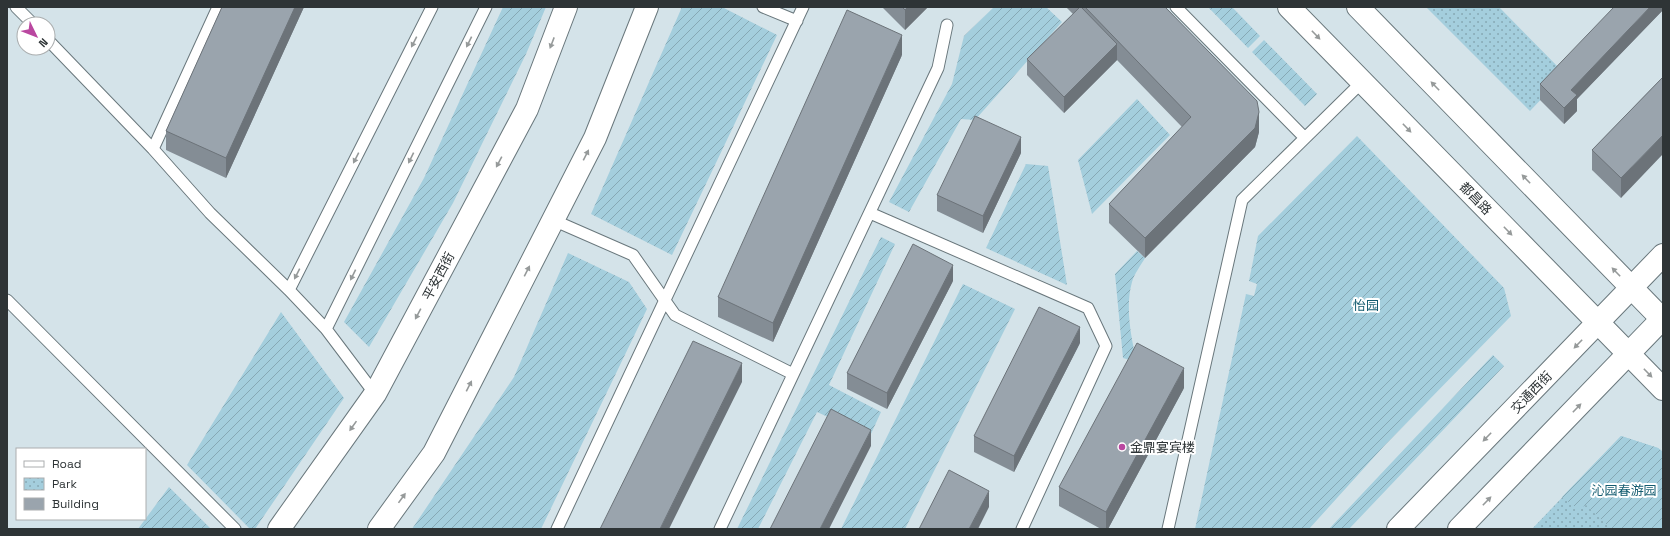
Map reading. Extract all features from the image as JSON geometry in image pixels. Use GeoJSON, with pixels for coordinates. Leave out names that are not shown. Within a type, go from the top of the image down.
{"type":"FeatureCollection","features":[{"type":"Feature","properties":{"kind":"main road","name":"平安西街"},"geometry":{"type":"LineString","coordinates":[[280,529],[375,394],[527,109],[566,7]]}},
{"type":"Feature","properties":{"kind":"main road"},"geometry":{"type":"LineString","coordinates":[[379,529],[434,453],[594,138],[647,7]]}},
{"type":"Feature","properties":{"kind":"main road","name":"都昌路"},"geometry":{"type":"LineString","coordinates":[[1289,7],[1663,389]]}},
{"type":"Feature","properties":{"kind":"main road"},"geometry":{"type":"LineString","coordinates":[[1358,7],[1663,319],[1459,529]]}},
{"type":"Feature","properties":{"kind":"main road","name":"交通西街"},"geometry":{"type":"LineString","coordinates":[[1398,529],[1663,255]]}},
{"type":"Feature","properties":{"kind":"lane"},"geometry":{"type":"LineString","coordinates":[[16,7],[25,16]]}},
{"type":"Feature","properties":{"kind":"lane"},"geometry":{"type":"LineString","coordinates":[[153,149],[218,7]]}},
{"type":"Feature","properties":{"kind":"lane"},"geometry":{"type":"LineString","coordinates":[[289,290],[432,7]]}},
{"type":"Feature","properties":{"kind":"lane"},"geometry":{"type":"LineString","coordinates":[[326,329],[486,7]]}},
{"type":"Feature","properties":{"kind":"lane"},"geometry":{"type":"LineString","coordinates":[[763,7],[797,21]]}},
{"type":"Feature","properties":{"kind":"lane"},"geometry":{"type":"LineString","coordinates":[[557,529],[803,7]]}},
{"type":"Feature","properties":{"kind":"lane"},"geometry":{"type":"LineString","coordinates":[[1176,7],[1305,138]]}},
{"type":"Feature","properties":{"kind":"lane"},"geometry":{"type":"LineString","coordinates":[[720,529],[938,68],[947,25]]}},
{"type":"Feature","properties":{"kind":"lane"},"geometry":{"type":"LineString","coordinates":[[56,48],[153,149],[210,213],[289,290],[326,329],[375,394]]}},
{"type":"Feature","properties":{"kind":"lane"},"geometry":{"type":"LineString","coordinates":[[1168,529],[1242,200],[1362,82]]}},
{"type":"Feature","properties":{"kind":"lane"},"geometry":{"type":"LineString","coordinates":[[870,213],[1088,308],[1106,346],[1022,529]]}},
{"type":"Feature","properties":{"kind":"lane"},"geometry":{"type":"LineString","coordinates":[[553,220],[633,255],[675,315],[793,374]]}},
{"type":"Feature","properties":{"kind":"lane"},"geometry":{"type":"LineString","coordinates":[[7,300],[235,529]]}},
{"type":"Feature","properties":{"kind":"green space"},"geometry":{"type":"Polygon","coordinates":[[[503,7],[546,7],[526,54],[453,203],[369,347],[344,322],[424,178],[503,7]]]}},
{"type":"Feature","properties":{"kind":"green space"},"geometry":{"type":"Polygon","coordinates":[[[682,7],[722,7],[777,35],[672,255],[591,214],[682,7]]]}},
{"type":"Feature","properties":{"kind":"green space"},"geometry":{"type":"Polygon","coordinates":[[[994,7],[1046,7],[1062,22],[975,120],[961,119],[909,212],[889,202],[952,84],[964,36],[994,7]]]}},
{"type":"Feature","properties":{"kind":"green space"},"geometry":{"type":"Polygon","coordinates":[[[1208,7],[1232,7],[1260,36],[1248,48],[1208,7]]]}},
{"type":"Feature","properties":{"kind":"green space"},"geometry":{"type":"Polygon","coordinates":[[[1426,7],[1499,7],[1565,74],[1530,111],[1426,7]]]}},
{"type":"Feature","properties":{"kind":"green space"},"geometry":{"type":"Polygon","coordinates":[[[1264,40],[1317,94],[1305,106],[1252,52],[1264,40]]]}},
{"type":"Feature","properties":{"kind":"green space"},"geometry":{"type":"Polygon","coordinates":[[[1137,99],[1170,135],[1092,214],[1078,160],[1137,99]]]}},
{"type":"Feature","properties":{"kind":"green space","name":"怡园"},"geometry":{"type":"Polygon","coordinates":[[[1357,136],[1504,288],[1511,316],[1384,446],[1309,529],[1195,529],[1246,294],[1254,296],[1257,284],[1249,281],[1258,236],[1357,136]]]}},
{"type":"Feature","properties":{"kind":"green space"},"geometry":{"type":"Polygon","coordinates":[[[1026,164],[1048,166],[1067,285],[986,248],[1026,164]]]}},
{"type":"Feature","properties":{"kind":"green space"},"geometry":{"type":"Polygon","coordinates":[[[881,237],[895,244],[829,385],[881,412],[870,436],[817,412],[758,529],[737,529],[881,237]]]}},
{"type":"Feature","properties":{"kind":"green space"},"geometry":{"type":"Polygon","coordinates":[[[1137,251],[1145,258],[1132,282],[1129,312],[1131,333],[1137,362],[1123,358],[1115,274],[1137,251]]]}},
{"type":"Feature","properties":{"kind":"green space"},"geometry":{"type":"Polygon","coordinates":[[[568,253],[629,282],[647,309],[541,529],[412,529],[514,377],[568,253]]]}},
{"type":"Feature","properties":{"kind":"green space"},"geometry":{"type":"Polygon","coordinates":[[[963,284],[1015,309],[905,529],[841,529],[963,284]]]}},
{"type":"Feature","properties":{"kind":"green space"},"geometry":{"type":"Polygon","coordinates":[[[281,312],[344,398],[255,529],[250,529],[187,465],[281,312]]]}},
{"type":"Feature","properties":{"kind":"green space"},"geometry":{"type":"Polygon","coordinates":[[[1493,355],[1504,366],[1349,529],[1329,529],[1493,355]]]}},
{"type":"Feature","properties":{"kind":"green space","name":"沁园春游园"},"geometry":{"type":"Polygon","coordinates":[[[1621,436],[1658,448],[1663,452],[1663,529],[1532,529],[1621,436]]]}},
{"type":"Feature","properties":{"kind":"green space","name":"沁园春游园"},"geometry":{"type":"Polygon","coordinates":[[[1621,436],[1658,448],[1663,452],[1663,529],[1611,529],[1586,505],[1578,509],[1562,497],[1621,436]]]}},
{"type":"Feature","properties":{"kind":"green space"},"geometry":{"type":"Polygon","coordinates":[[[169,487],[211,529],[138,529],[169,487]]]}},
{"type":"Feature","properties":{"kind":"building"},"geometry":{"type":"Polygon","coordinates":[[[222,7],[295,7],[226,158],[166,131],[222,7]]]}},
{"type":"Feature","properties":{"kind":"building"},"geometry":{"type":"Polygon","coordinates":[[[1080,7],[1117,44],[1064,97],[1027,59],[1080,7]]]}},
{"type":"Feature","properties":{"kind":"building"},"geometry":{"type":"Polygon","coordinates":[[[1085,7],[1165,7],[1257,101],[1259,112],[1255,128],[1145,238],[1109,204],[1191,117],[1085,7]]]}},
{"type":"Feature","properties":{"kind":"building"},"geometry":{"type":"Polygon","coordinates":[[[1614,7],[1650,7],[1571,90],[1577,95],[1564,108],[1540,84],[1614,7]]]}},
{"type":"Feature","properties":{"kind":"building"},"geometry":{"type":"Polygon","coordinates":[[[847,10],[902,35],[773,323],[718,297],[847,10]]]}},
{"type":"Feature","properties":{"kind":"building"},"geometry":{"type":"Polygon","coordinates":[[[1663,77],[1663,135],[1621,178],[1592,150],[1663,77]]]}},
{"type":"Feature","properties":{"kind":"building"},"geometry":{"type":"Polygon","coordinates":[[[975,116],[1021,137],[983,216],[937,195],[975,116]]]}},
{"type":"Feature","properties":{"kind":"building"},"geometry":{"type":"Polygon","coordinates":[[[913,244],[953,265],[887,393],[847,373],[913,244]]]}},
{"type":"Feature","properties":{"kind":"building"},"geometry":{"type":"Polygon","coordinates":[[[1039,307],[1080,327],[1014,456],[974,436],[1039,307]]]}},
{"type":"Feature","properties":{"kind":"building"},"geometry":{"type":"Polygon","coordinates":[[[693,341],[742,363],[660,529],[600,529],[693,341]]]}},
{"type":"Feature","properties":{"kind":"building","name":"金鼎宴宾楼"},"geometry":{"type":"Polygon","coordinates":[[[1137,343],[1184,368],[1106,512],[1059,487],[1137,343]]]}},
{"type":"Feature","properties":{"kind":"building"},"geometry":{"type":"Polygon","coordinates":[[[831,409],[871,430],[820,529],[770,529],[831,409]]]}},
{"type":"Feature","properties":{"kind":"building"},"geometry":{"type":"Polygon","coordinates":[[[949,470],[989,491],[969,529],[919,529],[949,470]]]}},
{"type":"Feature","properties":{"kind":"place","name":"金鼎宴宾楼"},"geometry":{"type":"Point","coordinates":[1122,447]}}]}
